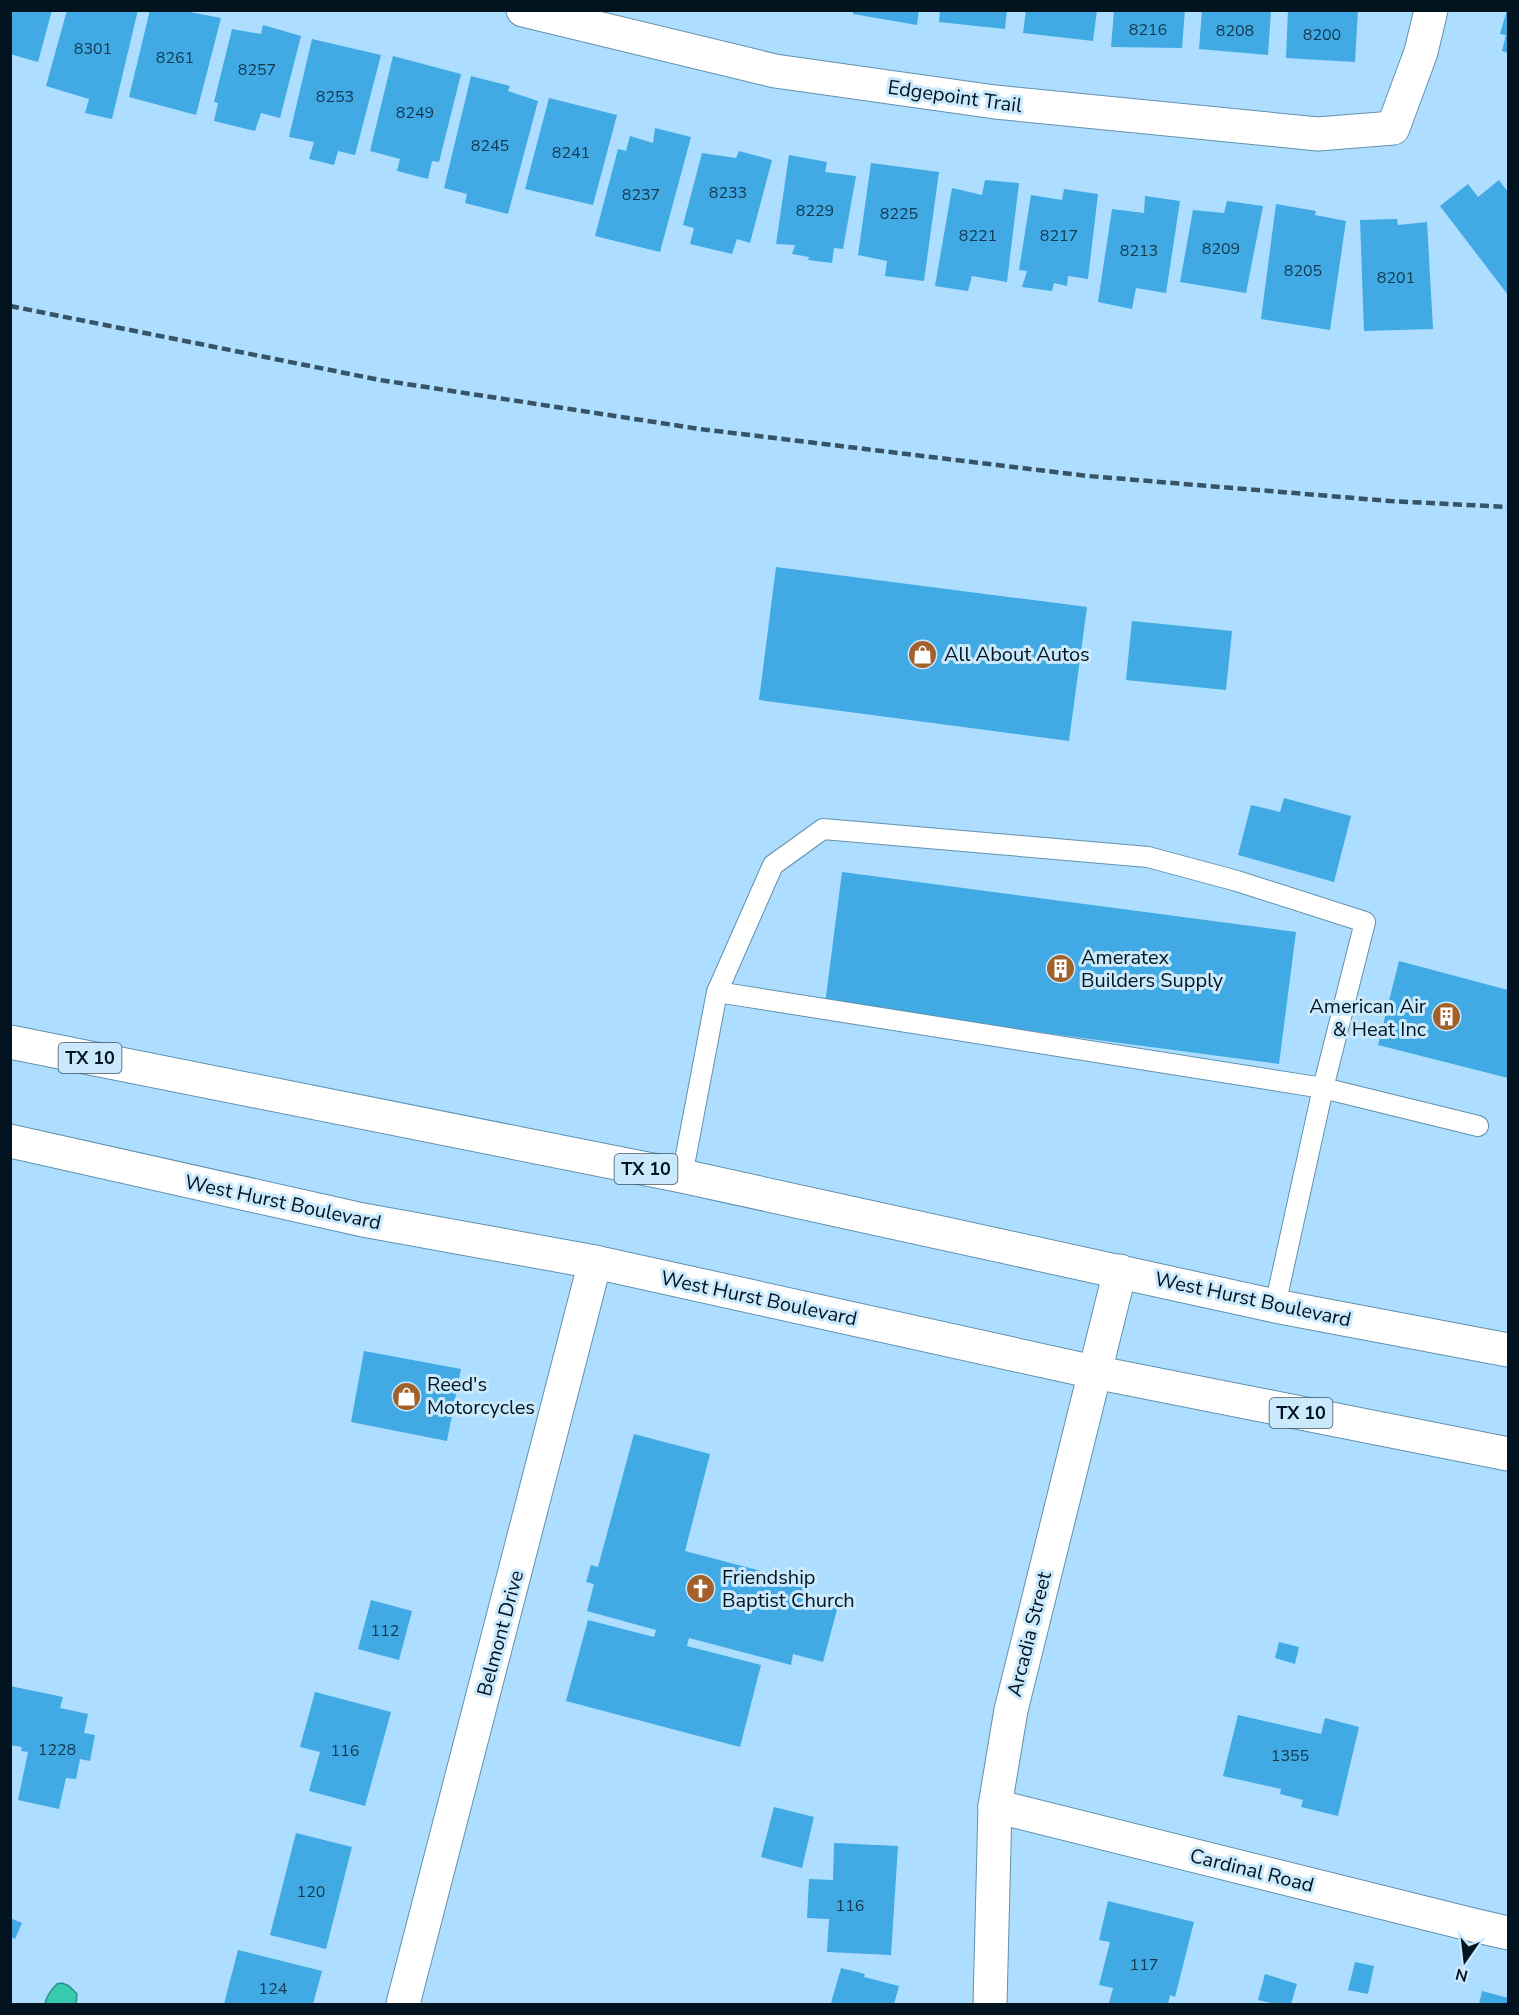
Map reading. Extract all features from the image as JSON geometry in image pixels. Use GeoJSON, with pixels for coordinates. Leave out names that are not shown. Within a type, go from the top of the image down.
{"type":"FeatureCollection","features":[{"type":"Feature","properties":{"kind":"main road","name":"Edgepoint Trail"},"geometry":{"type":"LineString","coordinates":[[523,10],[608,21],[776,71],[995,102],[1318,134],[1393,128],[1421,52],[1431,10]]}},
{"type":"Feature","properties":{"kind":"main road","name":"West Hurst Boulevard"},"geometry":{"type":"LineString","coordinates":[[10,1042],[682,1176],[1275,1306],[1509,1350]]}},
{"type":"Feature","properties":{"kind":"main road","name":"West Hurst Boulevard"},"geometry":{"type":"LineString","coordinates":[[10,1141],[363,1220],[595,1262],[1094,1372],[1509,1454]]}},
{"type":"Feature","properties":{"kind":"main road","name":"Belmont Drive"},"geometry":{"type":"LineString","coordinates":[[403,2004],[595,1262]]}},
{"type":"Feature","properties":{"kind":"main road","name":"Arcadia Street"},"geometry":{"type":"LineString","coordinates":[[990,2004],[995,1806],[1011,1710],[1120,1271]]}},
{"type":"Feature","properties":{"kind":"main road","name":"Cardinal Road"},"geometry":{"type":"LineString","coordinates":[[995,1806],[1509,1933]]}},
{"type":"Feature","properties":{"kind":"lane"},"geometry":{"type":"LineString","coordinates":[[682,1176],[717,992],[773,865],[823,830],[1148,857],[1237,881],[1365,922],[1323,1088],[1275,1306]]}},
{"type":"Feature","properties":{"kind":"lane"},"geometry":{"type":"LineString","coordinates":[[717,992],[1323,1088],[1478,1126]]}},
{"type":"Feature","properties":{"kind":"shaded area"},"geometry":{"type":"Polygon","coordinates":[[[62,1983],[77,1994],[76,2004],[45,2004],[53,1988],[62,1983]]]}},
{"type":"Feature","properties":{"kind":"building"},"geometry":{"type":"Polygon","coordinates":[[[10,10],[52,10],[38,62],[10,54],[10,10]]]}},
{"type":"Feature","properties":{"kind":"building"},"geometry":{"type":"Polygon","coordinates":[[[67,10],[138,10],[112,119],[85,113],[89,99],[46,86],[67,10]]]}},
{"type":"Feature","properties":{"kind":"building"},"geometry":{"type":"Polygon","coordinates":[[[150,10],[190,10],[190,12],[221,18],[196,115],[129,97],[150,10]]]}},
{"type":"Feature","properties":{"kind":"building"},"geometry":{"type":"Polygon","coordinates":[[[853,10],[919,10],[917,25],[853,14],[853,10]]]}},
{"type":"Feature","properties":{"kind":"building"},"geometry":{"type":"Polygon","coordinates":[[[940,10],[1007,10],[1005,29],[939,22],[940,10]]]}},
{"type":"Feature","properties":{"kind":"building"},"geometry":{"type":"Polygon","coordinates":[[[1026,10],[1097,10],[1093,41],[1023,33],[1026,10]]]}},
{"type":"Feature","properties":{"kind":"building"},"geometry":{"type":"Polygon","coordinates":[[[1114,10],[1185,10],[1182,48],[1111,47],[1114,10]]]}},
{"type":"Feature","properties":{"kind":"building"},"geometry":{"type":"Polygon","coordinates":[[[1202,10],[1271,10],[1268,55],[1199,49],[1202,10]]]}},
{"type":"Feature","properties":{"kind":"building"},"geometry":{"type":"Polygon","coordinates":[[[1288,10],[1358,10],[1355,62],[1286,58],[1288,10]]]}},
{"type":"Feature","properties":{"kind":"building"},"geometry":{"type":"Polygon","coordinates":[[[1507,10],[1508,53],[1502,51],[1506,35],[1500,34],[1507,10]]]}},
{"type":"Feature","properties":{"kind":"building"},"geometry":{"type":"Polygon","coordinates":[[[263,25],[301,36],[280,118],[261,113],[255,131],[214,121],[218,103],[214,102],[232,29],[261,34],[263,25]]]}},
{"type":"Feature","properties":{"kind":"building"},"geometry":{"type":"Polygon","coordinates":[[[312,39],[381,55],[355,155],[338,151],[334,165],[309,159],[314,142],[289,137],[312,39]]]}},
{"type":"Feature","properties":{"kind":"building"},"geometry":{"type":"Polygon","coordinates":[[[393,56],[461,74],[439,162],[432,161],[428,179],[397,171],[400,159],[370,151],[393,56]]]}},
{"type":"Feature","properties":{"kind":"building"},"geometry":{"type":"Polygon","coordinates":[[[471,76],[510,86],[508,91],[538,101],[508,214],[465,203],[467,194],[444,188],[471,76]]]}},
{"type":"Feature","properties":{"kind":"building"},"geometry":{"type":"Polygon","coordinates":[[[549,98],[617,115],[593,205],[525,189],[549,98]]]}},
{"type":"Feature","properties":{"kind":"building"},"geometry":{"type":"Polygon","coordinates":[[[655,128],[691,137],[660,252],[595,236],[618,149],[626,151],[630,136],[653,143],[655,128]]]}},
{"type":"Feature","properties":{"kind":"building"},"geometry":{"type":"Polygon","coordinates":[[[739,151],[772,160],[750,243],[737,239],[732,254],[690,244],[694,228],[683,225],[702,153],[736,158],[739,151]]]}},
{"type":"Feature","properties":{"kind":"building"},"geometry":{"type":"Polygon","coordinates":[[[789,155],[827,162],[825,172],[856,176],[843,249],[834,248],[832,263],[808,260],[809,257],[792,254],[795,245],[776,244],[789,155]]]}},
{"type":"Feature","properties":{"kind":"building"},"geometry":{"type":"Polygon","coordinates":[[[871,163],[939,172],[924,281],[885,276],[887,261],[858,255],[871,163]]]}},
{"type":"Feature","properties":{"kind":"building"},"geometry":{"type":"Polygon","coordinates":[[[985,180],[1019,183],[1007,282],[972,276],[968,291],[935,286],[952,188],[982,195],[985,180]]]}},
{"type":"Feature","properties":{"kind":"building"},"geometry":{"type":"Polygon","coordinates":[[[1499,180],[1508,192],[1508,295],[1440,206],[1468,184],[1478,197],[1499,180]]]}},
{"type":"Feature","properties":{"kind":"building"},"geometry":{"type":"Polygon","coordinates":[[[1064,189],[1098,194],[1088,279],[1068,276],[1067,286],[1054,283],[1052,291],[1022,287],[1027,271],[1019,270],[1031,195],[1062,200],[1064,189]]]}},
{"type":"Feature","properties":{"kind":"building"},"geometry":{"type":"Polygon","coordinates":[[[1145,196],[1180,201],[1166,293],[1136,288],[1132,309],[1098,302],[1112,209],[1144,213],[1145,196]]]}},
{"type":"Feature","properties":{"kind":"building"},"geometry":{"type":"Polygon","coordinates":[[[1227,201],[1263,206],[1246,293],[1180,282],[1193,210],[1224,213],[1227,201]]]}},
{"type":"Feature","properties":{"kind":"building"},"geometry":{"type":"Polygon","coordinates":[[[1276,204],[1316,211],[1315,215],[1346,221],[1330,330],[1261,319],[1276,204]]]}},
{"type":"Feature","properties":{"kind":"building"},"geometry":{"type":"Polygon","coordinates":[[[1397,219],[1398,225],[1427,222],[1433,329],[1364,331],[1360,220],[1397,219]]]}},
{"type":"Feature","properties":{"kind":"building","name":"All About Autos"},"geometry":{"type":"Polygon","coordinates":[[[776,567],[1087,607],[1069,741],[759,700],[776,567]]]}},
{"type":"Feature","properties":{"kind":"building"},"geometry":{"type":"Polygon","coordinates":[[[1132,621],[1232,631],[1226,690],[1126,680],[1132,621]]]}},
{"type":"Feature","properties":{"kind":"building"},"geometry":{"type":"Polygon","coordinates":[[[1284,798],[1351,816],[1334,882],[1238,855],[1251,805],[1280,812],[1284,798]]]}},
{"type":"Feature","properties":{"kind":"building","name":"Ameratex Builders Supply"},"geometry":{"type":"Polygon","coordinates":[[[842,872],[1296,932],[1279,1064],[825,1004],[842,872]]]}},
{"type":"Feature","properties":{"kind":"building","name":"American Air & Heat Inc"},"geometry":{"type":"Polygon","coordinates":[[[1399,961],[1508,990],[1508,1078],[1378,1045],[1399,961]]]}},
{"type":"Feature","properties":{"kind":"building","name":"Reed's Motorcycles"},"geometry":{"type":"Polygon","coordinates":[[[364,1351],[461,1369],[447,1441],[351,1422],[364,1351]]]}},
{"type":"Feature","properties":{"kind":"building","name":"Friendship Baptist Church"},"geometry":{"type":"Polygon","coordinates":[[[634,1434],[710,1454],[685,1551],[811,1584],[809,1594],[839,1602],[823,1662],[793,1654],[791,1665],[689,1638],[687,1646],[761,1665],[740,1747],[566,1701],[588,1620],[654,1637],[656,1630],[587,1611],[594,1584],[586,1582],[591,1565],[598,1567],[634,1434]]]}},
{"type":"Feature","properties":{"kind":"building"},"geometry":{"type":"Polygon","coordinates":[[[371,1600],[412,1611],[399,1660],[358,1649],[371,1600]]]}},
{"type":"Feature","properties":{"kind":"building"},"geometry":{"type":"Polygon","coordinates":[[[1279,1642],[1299,1647],[1295,1664],[1275,1658],[1279,1642]]]}},
{"type":"Feature","properties":{"kind":"building"},"geometry":{"type":"Polygon","coordinates":[[[10,1686],[63,1697],[60,1708],[88,1714],[84,1733],[95,1735],[90,1761],[80,1759],[76,1779],[66,1778],[59,1809],[18,1800],[28,1752],[21,1751],[22,1747],[10,1745],[10,1686]]]}},
{"type":"Feature","properties":{"kind":"building"},"geometry":{"type":"Polygon","coordinates":[[[315,1692],[391,1712],[365,1806],[309,1791],[320,1752],[300,1747],[315,1692]]]}},
{"type":"Feature","properties":{"kind":"building"},"geometry":{"type":"Polygon","coordinates":[[[1238,1715],[1321,1734],[1325,1718],[1359,1727],[1338,1816],[1301,1807],[1303,1800],[1280,1794],[1281,1789],[1223,1776],[1238,1715]]]}},
{"type":"Feature","properties":{"kind":"building"},"geometry":{"type":"Polygon","coordinates":[[[774,1807],[814,1817],[802,1868],[761,1857],[774,1807]]]}},
{"type":"Feature","properties":{"kind":"building"},"geometry":{"type":"Polygon","coordinates":[[[296,1833],[352,1847],[326,1949],[270,1935],[296,1833]]]}},
{"type":"Feature","properties":{"kind":"building"},"geometry":{"type":"Polygon","coordinates":[[[834,1843],[898,1846],[891,1955],[827,1952],[829,1919],[807,1918],[809,1879],[833,1880],[834,1843]]]}},
{"type":"Feature","properties":{"kind":"building"},"geometry":{"type":"Polygon","coordinates":[[[1108,1901],[1194,1922],[1175,1997],[1170,1995],[1168,2004],[1109,2003],[1113,1988],[1099,1985],[1110,1942],[1099,1940],[1108,1901]]]}},
{"type":"Feature","properties":{"kind":"building"},"geometry":{"type":"Polygon","coordinates":[[[10,1918],[22,1923],[15,1939],[10,1937],[10,1918]]]}},
{"type":"Feature","properties":{"kind":"building"},"geometry":{"type":"Polygon","coordinates":[[[238,1950],[322,1971],[313,2004],[224,2004],[238,1950]]]}},
{"type":"Feature","properties":{"kind":"building"},"geometry":{"type":"Polygon","coordinates":[[[1355,1962],[1374,1966],[1368,1994],[1348,1990],[1355,1962]]]}},
{"type":"Feature","properties":{"kind":"building"},"geometry":{"type":"Polygon","coordinates":[[[841,1968],[899,1986],[894,2004],[831,2003],[841,1968]]]}},
{"type":"Feature","properties":{"kind":"building"},"geometry":{"type":"Polygon","coordinates":[[[1265,1974],[1297,1984],[1291,2004],[1275,2004],[1258,2000],[1265,1974]]]}},
{"type":"Feature","properties":{"kind":"building"},"geometry":{"type":"Polygon","coordinates":[[[1482,1991],[1508,1998],[1508,2004],[1479,2004],[1482,1991]]]}},
{"type":"Feature","properties":{"kind":"railway"},"geometry":{"type":"LineString","coordinates":[[10,306],[380,380],[700,429],[1088,476],[1390,501],[1508,507]]}},
{"type":"Feature","properties":{"kind":"place","name":"All About Autos"},"geometry":{"type":"Point","coordinates":[923,654]}},
{"type":"Feature","properties":{"kind":"place","name":"Ameratex Builders Supply"},"geometry":{"type":"Point","coordinates":[1060,968]}},
{"type":"Feature","properties":{"kind":"place","name":"American Air & Heat Inc"},"geometry":{"type":"Point","coordinates":[1447,1017]}},
{"type":"Feature","properties":{"kind":"place","name":"Reed's Motorcycles"},"geometry":{"type":"Point","coordinates":[406,1396]}},
{"type":"Feature","properties":{"kind":"place","name":"Friendship Baptist Church"},"geometry":{"type":"Point","coordinates":[701,1589]}}]}
